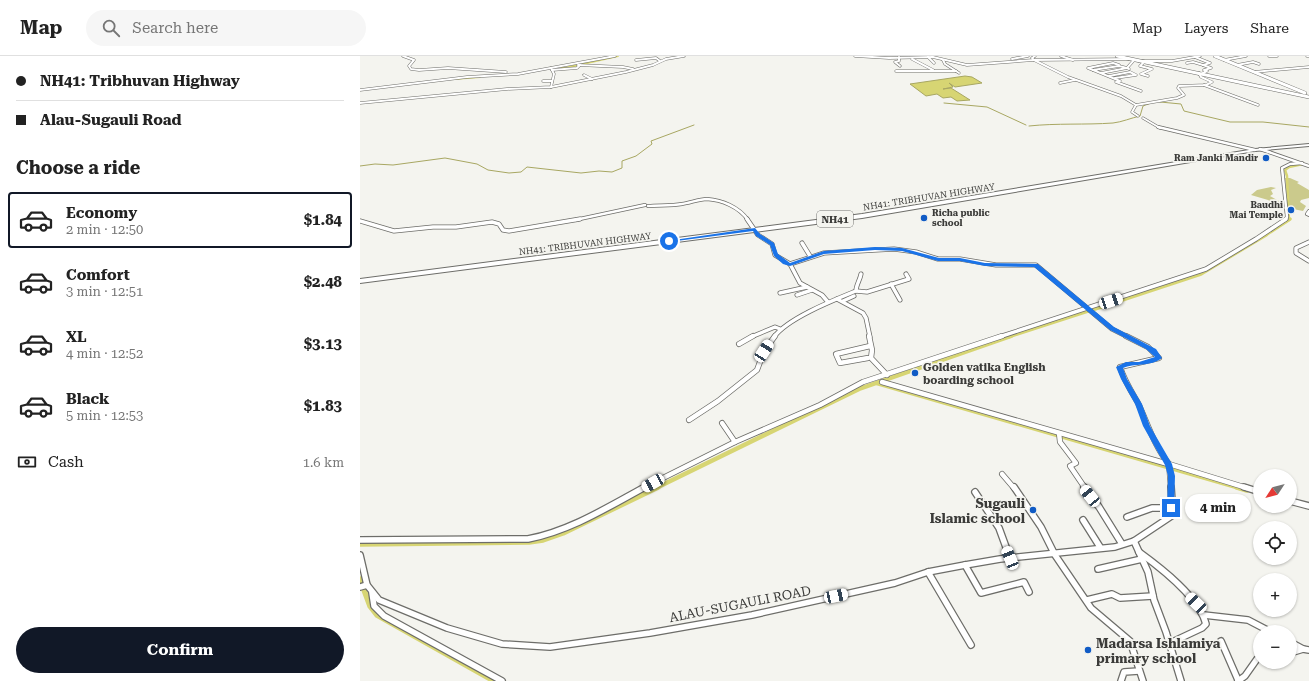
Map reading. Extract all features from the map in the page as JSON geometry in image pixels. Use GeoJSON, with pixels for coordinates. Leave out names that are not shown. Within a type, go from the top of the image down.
{"type":"FeatureCollection","features":[{"type":"Feature","properties":{"kind":"highway","name":"NH41: TRIBHUVAN HIGHWAY"},"geometry":{"type":"LineString","coordinates":[[360,281],[862,216],[1258,149],[1309,145]]}},
{"type":"Feature","properties":{"kind":"main road"},"geometry":{"type":"LineString","coordinates":[[1117,56],[1309,96]]}},
{"type":"Feature","properties":{"kind":"main road"},"geometry":{"type":"LineString","coordinates":[[1215,56],[1309,96]]}},
{"type":"Feature","properties":{"kind":"street"},"geometry":{"type":"LineString","coordinates":[[402,56],[413,59],[409,66],[414,70],[448,68],[507,72],[534,71],[615,56]]}},
{"type":"Feature","properties":{"kind":"street"},"geometry":{"type":"LineString","coordinates":[[360,103],[500,89],[551,87],[626,72],[653,65],[660,61],[684,56]]}},
{"type":"Feature","properties":{"kind":"street"},"geometry":{"type":"LineString","coordinates":[[855,56],[898,58],[932,57],[967,65],[1034,60],[1134,60]]}},
{"type":"Feature","properties":{"kind":"street"},"geometry":{"type":"LineString","coordinates":[[900,66],[895,62],[899,61],[898,58],[901,56]]}},
{"type":"Feature","properties":{"kind":"street"},"geometry":{"type":"LineString","coordinates":[[1012,59],[1028,56]]}},
{"type":"Feature","properties":{"kind":"street"},"geometry":{"type":"LineString","coordinates":[[1033,56],[1032,58],[1034,60],[1075,80],[1121,96],[1136,105],[1184,96],[1178,88],[1179,86],[1203,85],[1212,82],[1200,74],[1207,71],[1204,70],[1211,68],[1193,62],[1187,63]]}},
{"type":"Feature","properties":{"kind":"street"},"geometry":{"type":"LineString","coordinates":[[1062,56],[1073,60]]}},
{"type":"Feature","properties":{"kind":"street"},"geometry":{"type":"LineString","coordinates":[[1062,56],[1064,60]]}},
{"type":"Feature","properties":{"kind":"street"},"geometry":{"type":"LineString","coordinates":[[1087,56],[1096,59]]}},
{"type":"Feature","properties":{"kind":"street"},"geometry":{"type":"LineString","coordinates":[[1139,61],[1172,61],[1200,56]]}},
{"type":"Feature","properties":{"kind":"street"},"geometry":{"type":"LineString","coordinates":[[1224,60],[1246,56]]}},
{"type":"Feature","properties":{"kind":"street"},"geometry":{"type":"LineString","coordinates":[[1269,56],[1277,56]]}},
{"type":"Feature","properties":{"kind":"street"},"geometry":{"type":"LineString","coordinates":[[927,57],[934,63]]}},
{"type":"Feature","properties":{"kind":"street"},"geometry":{"type":"LineString","coordinates":[[1010,57],[1017,62]]}},
{"type":"Feature","properties":{"kind":"street"},"geometry":{"type":"LineString","coordinates":[[1042,60],[1040,58],[1045,57]]}},
{"type":"Feature","properties":{"kind":"street"},"geometry":{"type":"LineString","coordinates":[[1078,57],[1083,60]]}},
{"type":"Feature","properties":{"kind":"street"},"geometry":{"type":"LineString","coordinates":[[1194,57],[1210,64],[1203,65]]}},
{"type":"Feature","properties":{"kind":"street"},"geometry":{"type":"LineString","coordinates":[[636,60],[656,58],[660,61]]}},
{"type":"Feature","properties":{"kind":"street"},"geometry":{"type":"LineString","coordinates":[[910,58],[935,71]]}},
{"type":"Feature","properties":{"kind":"street"},"geometry":{"type":"LineString","coordinates":[[943,60],[942,62],[958,73]]}},
{"type":"Feature","properties":{"kind":"street"},"geometry":{"type":"LineString","coordinates":[[1101,73],[1127,68],[1134,60]]}},
{"type":"Feature","properties":{"kind":"street"},"geometry":{"type":"LineString","coordinates":[[1144,62],[1140,66],[1152,69],[1141,74],[1148,76]]}},
{"type":"Feature","properties":{"kind":"street"},"geometry":{"type":"LineString","coordinates":[[1237,65],[1253,62],[1259,64]]}},
{"type":"Feature","properties":{"kind":"street"},"geometry":{"type":"LineString","coordinates":[[1108,76],[1134,71],[1113,63],[1088,68],[1120,81],[1116,82],[1141,91]]}},
{"type":"Feature","properties":{"kind":"street"},"geometry":{"type":"LineString","coordinates":[[360,90],[552,69],[577,68],[580,65],[623,67],[633,69]]}},
{"type":"Feature","properties":{"kind":"street"},"geometry":{"type":"LineString","coordinates":[[1094,70],[1119,66]]}},
{"type":"Feature","properties":{"kind":"street"},"geometry":{"type":"LineString","coordinates":[[1254,72],[1309,67]]}},
{"type":"Feature","properties":{"kind":"street"},"geometry":{"type":"LineString","coordinates":[[551,87],[554,76],[552,69]]}},
{"type":"Feature","properties":{"kind":"street"},"geometry":{"type":"LineString","coordinates":[[896,71],[956,71]]}},
{"type":"Feature","properties":{"kind":"street"},"geometry":{"type":"LineString","coordinates":[[621,75],[627,74],[626,72]]}},
{"type":"Feature","properties":{"kind":"street"},"geometry":{"type":"LineString","coordinates":[[1114,78],[1136,74],[1130,72]]}},
{"type":"Feature","properties":{"kind":"street"},"geometry":{"type":"LineString","coordinates":[[584,75],[592,79]]}},
{"type":"Feature","properties":{"kind":"street"},"geometry":{"type":"LineString","coordinates":[[1060,83],[1075,80]]}},
{"type":"Feature","properties":{"kind":"street"},"geometry":{"type":"LineString","coordinates":[[543,81],[552,81]]}},
{"type":"Feature","properties":{"kind":"street"},"geometry":{"type":"LineString","coordinates":[[1203,85],[1258,105]]}},
{"type":"Feature","properties":{"kind":"street"},"geometry":{"type":"LineString","coordinates":[[1136,105],[1132,112],[1138,116]]}},
{"type":"Feature","properties":{"kind":"street"},"geometry":{"type":"LineString","coordinates":[[1143,118],[1162,129],[1258,149],[1309,166]]}},
{"type":"Feature","properties":{"kind":"street"},"geometry":{"type":"LineString","coordinates":[[361,541],[528,539],[543,536],[598,513],[735,442],[820,406],[863,382],[1206,269],[1281,223],[1287,217],[1282,168],[1290,164],[1302,163]]}},
{"type":"Feature","properties":{"kind":"street"},"geometry":{"type":"LineString","coordinates":[[360,221],[394,231],[433,227],[456,227],[492,222],[499,224],[502,230],[509,231],[559,223],[646,205],[678,204],[706,199],[736,208],[744,214],[758,235],[772,244],[776,255],[785,263],[790,264],[810,256],[834,252],[894,249],[916,252],[938,260],[960,260],[996,265],[1036,265],[1112,329],[1153,351],[1159,358],[1139,364],[1126,364],[1120,367],[1124,379],[1138,404],[1147,426],[1161,454],[1169,466]]}},
{"type":"Feature","properties":{"kind":"street"},"geometry":{"type":"LineString","coordinates":[[1309,211],[1307,214],[1309,215]]}},
{"type":"Feature","properties":{"kind":"street"},"geometry":{"type":"LineString","coordinates":[[1309,242],[1296,248],[1296,253],[1309,261]]}},
{"type":"Feature","properties":{"kind":"street"},"geometry":{"type":"LineString","coordinates":[[802,243],[810,256]]}},
{"type":"Feature","properties":{"kind":"street"},"geometry":{"type":"LineString","coordinates":[[790,264],[800,282],[807,288],[822,295],[828,302]]}},
{"type":"Feature","properties":{"kind":"street"},"geometry":{"type":"LineString","coordinates":[[856,291],[856,286],[860,280],[861,274]]}},
{"type":"Feature","properties":{"kind":"street"},"geometry":{"type":"LineString","coordinates":[[689,420],[718,402],[756,370],[764,351],[780,329],[828,302],[856,291],[867,292],[909,279],[906,274]]}},
{"type":"Feature","properties":{"kind":"street"},"geometry":{"type":"LineString","coordinates":[[891,284],[900,300]]}},
{"type":"Feature","properties":{"kind":"street"},"geometry":{"type":"LineString","coordinates":[[780,293],[807,288]]}},
{"type":"Feature","properties":{"kind":"street"},"geometry":{"type":"LineString","coordinates":[[797,295],[813,290]]}},
{"type":"Feature","properties":{"kind":"street"},"geometry":{"type":"LineString","coordinates":[[842,302],[854,296]]}},
{"type":"Feature","properties":{"kind":"street"},"geometry":{"type":"LineString","coordinates":[[836,299],[863,313],[866,318],[871,358],[887,375]]}},
{"type":"Feature","properties":{"kind":"street"},"geometry":{"type":"LineString","coordinates":[[739,344],[749,340],[759,333],[775,328],[780,329]]}},
{"type":"Feature","properties":{"kind":"street"},"geometry":{"type":"LineString","coordinates":[[868,358],[840,363],[836,354],[870,346]]}},
{"type":"Feature","properties":{"kind":"street"},"geometry":{"type":"LineString","coordinates":[[882,382],[1253,490]]}},
{"type":"Feature","properties":{"kind":"street"},"geometry":{"type":"LineString","coordinates":[[722,422],[735,442]]}},
{"type":"Feature","properties":{"kind":"street"},"geometry":{"type":"LineString","coordinates":[[1059,433],[1060,442],[1076,463],[1070,466],[1072,470],[1099,506],[1122,544]]}},
{"type":"Feature","properties":{"kind":"street","name":"ALAU-SUGAULI ROAD"},"geometry":{"type":"LineString","coordinates":[[360,554],[367,585],[379,600],[454,630],[502,644],[550,648],[650,633],[752,614],[895,583],[928,572],[965,565],[1100,547],[1115,547],[1134,541],[1173,515],[1171,508],[1172,481],[1169,466]]}},
{"type":"Feature","properties":{"kind":"street"},"geometry":{"type":"LineString","coordinates":[[1002,474],[1013,486],[1041,528],[1054,554],[1087,600],[1091,608],[1130,640],[1143,681]]}},
{"type":"Feature","properties":{"kind":"street"},"geometry":{"type":"LineString","coordinates":[[976,492],[998,528],[1010,558]]}},
{"type":"Feature","properties":{"kind":"street"},"geometry":{"type":"LineString","coordinates":[[1297,503],[1309,506]]}},
{"type":"Feature","properties":{"kind":"street"},"geometry":{"type":"LineString","coordinates":[[1127,517],[1134,516],[1152,508],[1171,508]]}},
{"type":"Feature","properties":{"kind":"street"},"geometry":{"type":"LineString","coordinates":[[1083,520],[1100,547]]}},
{"type":"Feature","properties":{"kind":"street"},"geometry":{"type":"LineString","coordinates":[[1134,541],[1148,572],[1153,596],[1170,643],[1181,681]]}},
{"type":"Feature","properties":{"kind":"street"},"geometry":{"type":"LineString","coordinates":[[1138,551],[1149,558],[1196,603],[1204,615],[1206,624],[1202,628],[1170,643]]}},
{"type":"Feature","properties":{"kind":"street"},"geometry":{"type":"LineString","coordinates":[[1098,569],[1118,566],[1127,562],[1142,559]]}},
{"type":"Feature","properties":{"kind":"street"},"geometry":{"type":"LineString","coordinates":[[965,565],[981,593],[1024,582],[1029,592]]}},
{"type":"Feature","properties":{"kind":"street"},"geometry":{"type":"LineString","coordinates":[[928,572],[971,645]]}},
{"type":"Feature","properties":{"kind":"street"},"geometry":{"type":"LineString","coordinates":[[360,587],[367,585]]}},
{"type":"Feature","properties":{"kind":"street"},"geometry":{"type":"LineString","coordinates":[[372,593],[372,603],[375,610],[502,681]]}},
{"type":"Feature","properties":{"kind":"street"},"geometry":{"type":"LineString","coordinates":[[1087,600],[1112,594],[1120,598],[1153,596]]}},
{"type":"Feature","properties":{"kind":"street"},"geometry":{"type":"LineString","coordinates":[[1204,615],[1248,620],[1258,625]]}},
{"type":"Feature","properties":{"kind":"street"},"geometry":{"type":"LineString","coordinates":[[1221,641],[1238,680],[1245,676],[1253,665]]}},
{"type":"Feature","properties":{"kind":"street"},"geometry":{"type":"LineString","coordinates":[[1297,646],[1306,650]]}},
{"type":"Feature","properties":{"kind":"street"},"geometry":{"type":"LineString","coordinates":[[1121,681],[1124,672],[1139,671]]}},
{"type":"Feature","properties":{"kind":"shaded area"},"geometry":{"type":"Polygon","coordinates":[[[965,76],[972,77],[982,83],[955,87],[949,83],[953,87],[943,89],[951,88],[970,100],[957,101],[951,97],[943,98],[937,94],[926,96],[910,84],[965,76]]]}},
{"type":"Feature","properties":{"kind":"shaded area"},"geometry":{"type":"Polygon","coordinates":[[[1285,178],[1290,178],[1299,182],[1297,183],[1309,190],[1309,198],[1301,200],[1300,202],[1306,206],[1303,211],[1288,208],[1285,178]]]}},
{"type":"Feature","properties":{"kind":"shaded area"},"geometry":{"type":"Polygon","coordinates":[[[1271,187],[1276,188],[1271,190],[1273,194],[1270,196],[1284,204],[1280,207],[1268,200],[1251,195],[1257,190],[1271,187]]]}},
{"type":"Feature","properties":{"kind":"waterway"},"geometry":{"type":"LineString","coordinates":[[559,66],[565,68],[618,56]]}},
{"type":"Feature","properties":{"kind":"waterway"},"geometry":{"type":"LineString","coordinates":[[454,79],[480,77]]}},
{"type":"Feature","properties":{"kind":"waterway"},"geometry":{"type":"LineString","coordinates":[[1160,102],[1181,104],[1184,111],[1230,122],[1263,122],[1309,127]]}},
{"type":"Feature","properties":{"kind":"waterway"},"geometry":{"type":"LineString","coordinates":[[944,103],[987,107],[1026,125]]}},
{"type":"Feature","properties":{"kind":"waterway"},"geometry":{"type":"LineString","coordinates":[[1029,126],[1102,124],[1116,122],[1140,116],[1143,106],[1151,103]]}},
{"type":"Feature","properties":{"kind":"waterway"},"geometry":{"type":"LineString","coordinates":[[360,166],[375,164],[393,165],[445,158],[477,164],[488,170],[509,173],[521,172],[527,167],[581,173],[599,171],[612,172],[622,168],[622,161],[636,156],[652,144],[651,141],[694,125]]}},
{"type":"Feature","properties":{"kind":"waterway"},"geometry":{"type":"LineString","coordinates":[[1289,220],[1287,176],[1285,170],[1289,167],[1303,164]]}},
{"type":"Feature","properties":{"kind":"waterway"},"geometry":{"type":"LineString","coordinates":[[1267,234],[1289,220]]}},
{"type":"Feature","properties":{"kind":"waterway"},"geometry":{"type":"LineString","coordinates":[[1092,310],[1201,274],[1266,235]]}},
{"type":"Feature","properties":{"kind":"waterway"},"geometry":{"type":"LineString","coordinates":[[1010,336],[1088,311]]}},
{"type":"Feature","properties":{"kind":"waterway"},"geometry":{"type":"LineString","coordinates":[[656,488],[859,389],[1010,336]]}},
{"type":"Feature","properties":{"kind":"waterway"},"geometry":{"type":"LineString","coordinates":[[877,383],[1240,488]]}},
{"type":"Feature","properties":{"kind":"waterway"},"geometry":{"type":"LineString","coordinates":[[360,544],[529,542],[543,540],[563,533],[658,487]]}},
{"type":"Feature","properties":{"kind":"waterway"},"geometry":{"type":"LineString","coordinates":[[1237,487],[1247,490]]}},
{"type":"Feature","properties":{"kind":"waterway"},"geometry":{"type":"LineString","coordinates":[[360,579],[370,606],[377,615],[494,681]]}},
{"type":"Feature","properties":{"kind":"place","name":"Ram Janki Mandir"},"geometry":{"type":"Point","coordinates":[1266,158]}},
{"type":"Feature","properties":{"kind":"place","name":"Baudhi Mai Temple"},"geometry":{"type":"Point","coordinates":[1291,210]}},
{"type":"Feature","properties":{"kind":"place","name":"Richa public school"},"geometry":{"type":"Point","coordinates":[924,218]}},
{"type":"Feature","properties":{"kind":"place","name":"Golden vatika English boarding school"},"geometry":{"type":"Point","coordinates":[915,373]}},
{"type":"Feature","properties":{"kind":"place","name":"Sugauli Islamic school"},"geometry":{"type":"Point","coordinates":[1033,510]}},
{"type":"Feature","properties":{"kind":"place","name":"Madarsa Ishlamiya primary school"},"geometry":{"type":"Point","coordinates":[1088,650]}},
{"type":"Feature","properties":{"kind":"route"},"geometry":{"type":"LineString","coordinates":[[669,241],[755,230],[758,235],[772,244],[776,255],[785,263],[790,264],[824,253],[894,249],[916,252],[938,260],[954,259],[996,265],[1036,265],[1112,329],[1148,347],[1159,358],[1154,361],[1139,364],[1126,364],[1120,367],[1120,371],[1134,395],[1144,420],[1161,454],[1168,464],[1172,476],[1171,508]]}}]}
